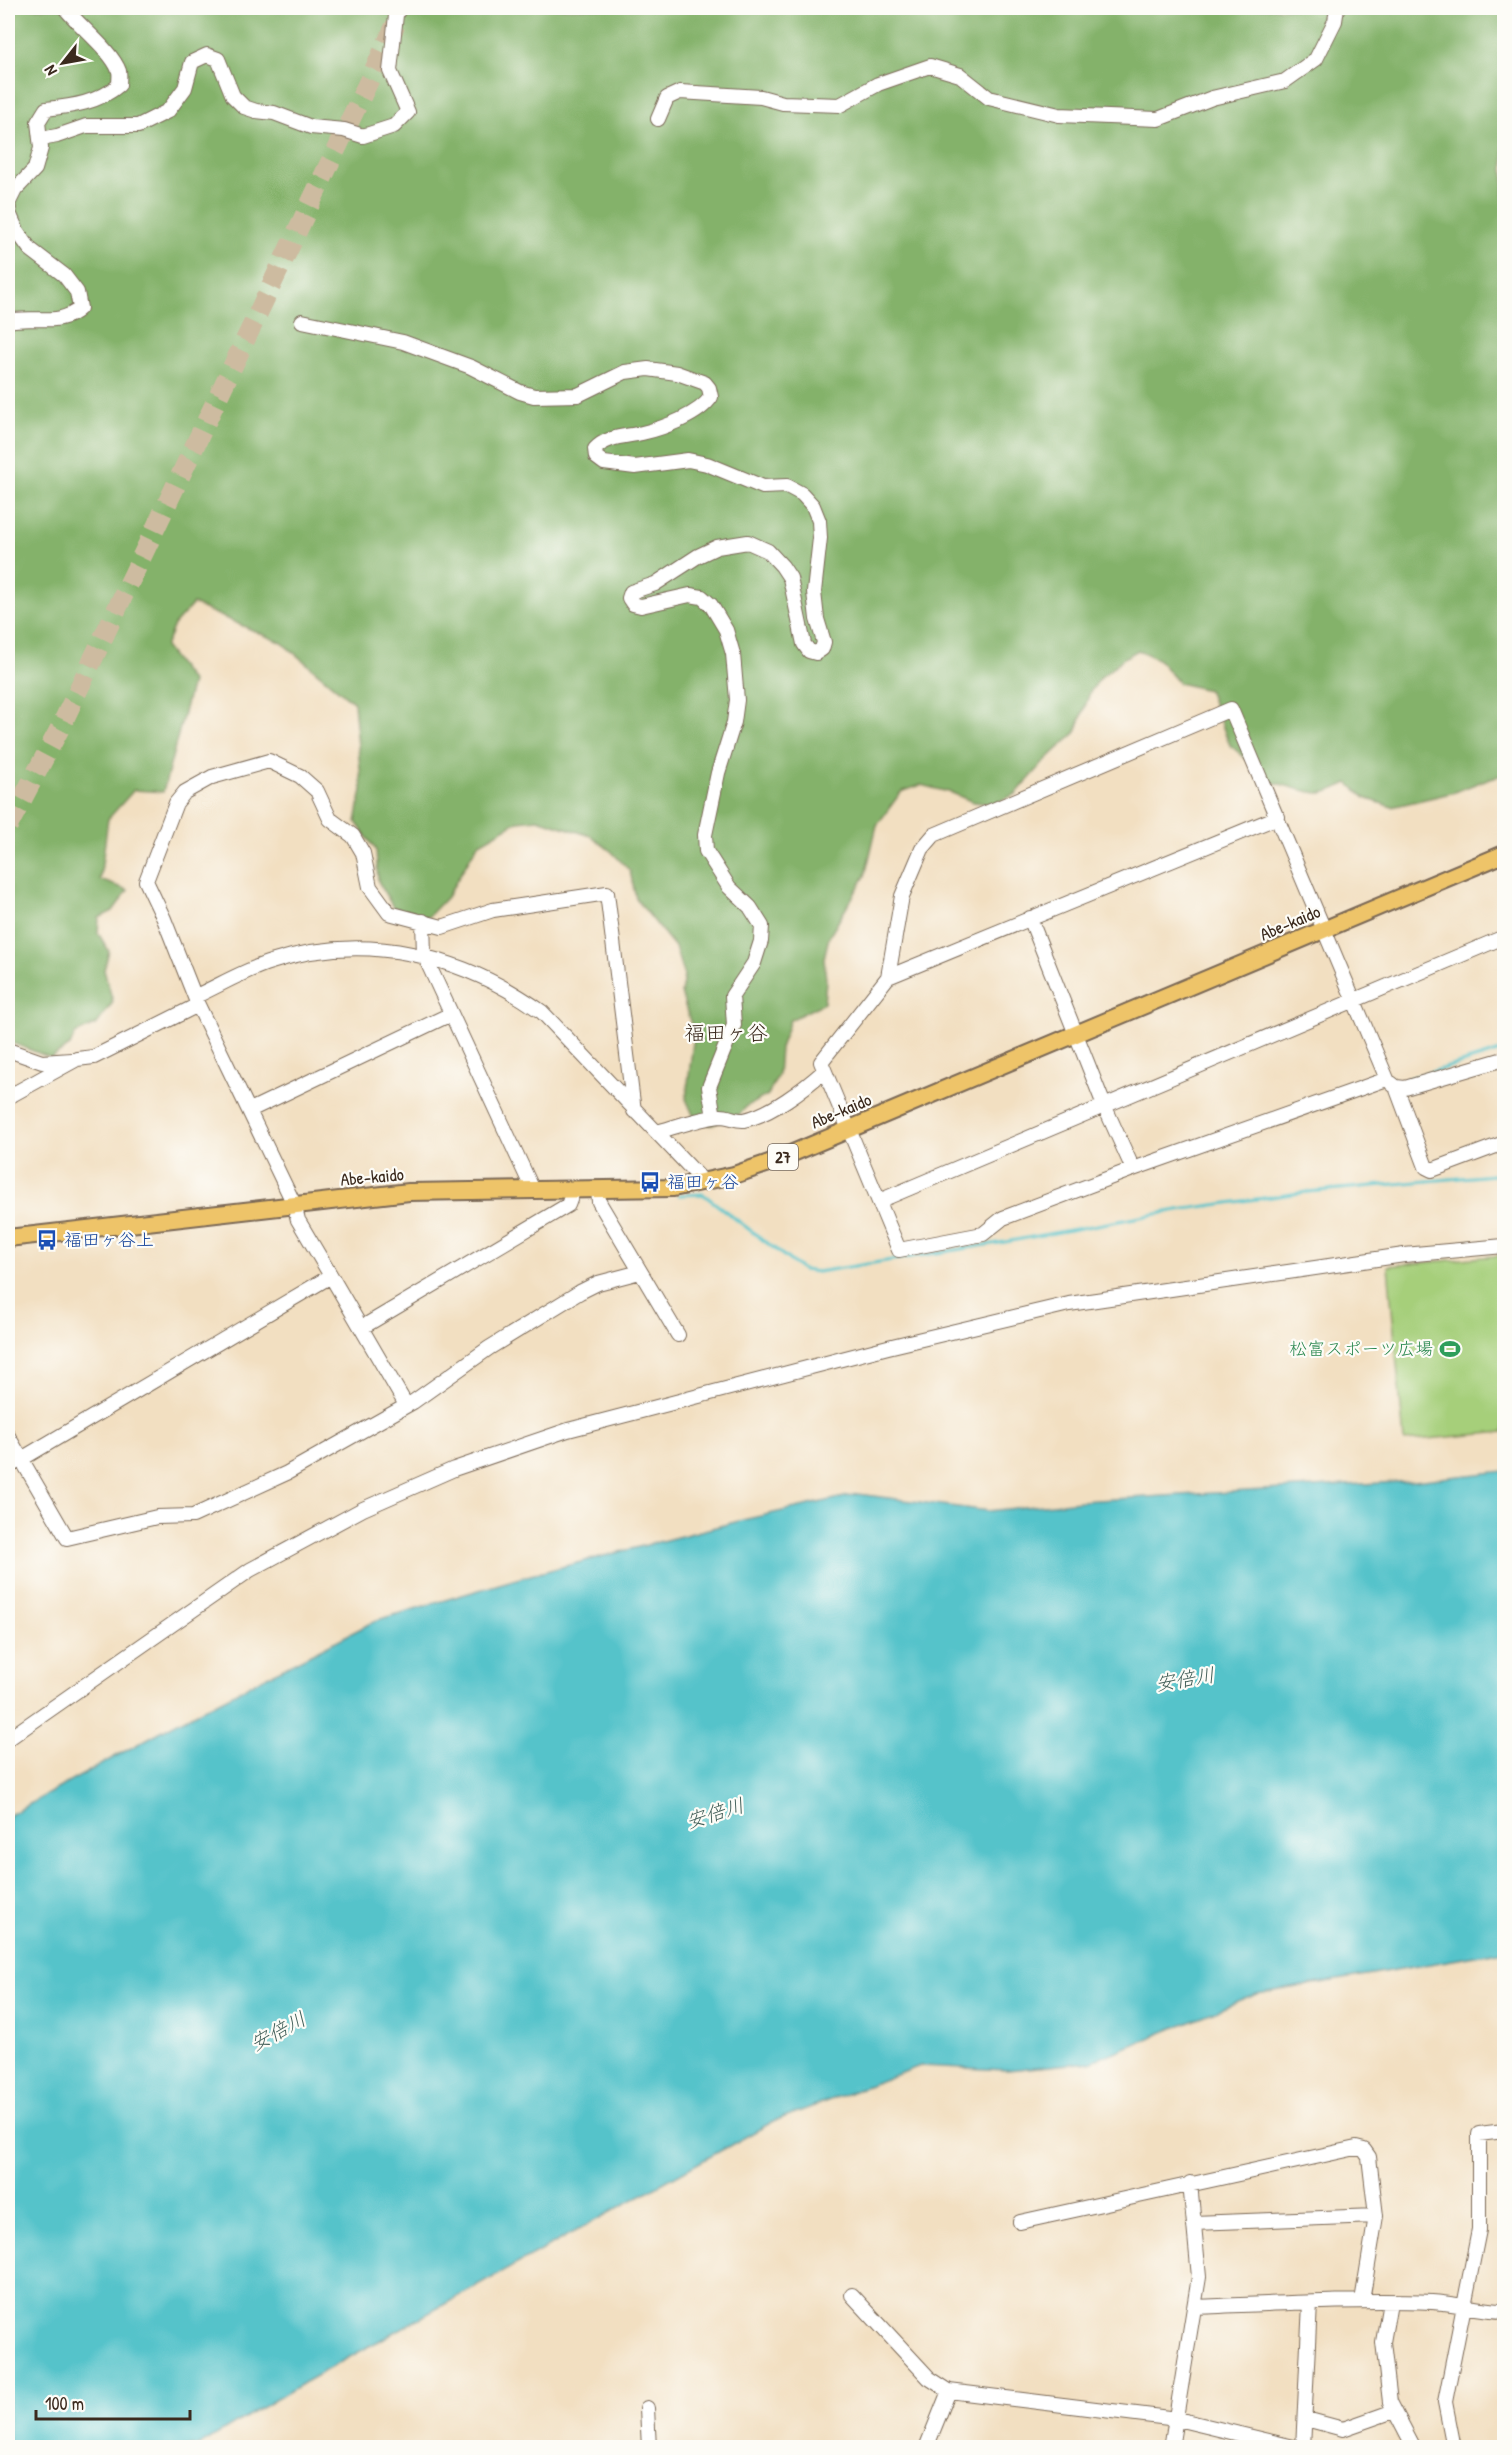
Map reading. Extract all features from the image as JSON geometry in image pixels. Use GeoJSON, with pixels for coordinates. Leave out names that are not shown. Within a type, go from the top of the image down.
{"type":"FeatureCollection","features":[{"type":"Feature","properties":{"kind":"main road","name":"Abe-kaido"},"geometry":{"type":"LineString","coordinates":[[8,1238],[409,1192],[673,1188],[734,1175],[769,1163],[1504,854]]}},
{"type":"Feature","properties":{"kind":"street"},"geometry":{"type":"LineString","coordinates":[[8,321],[19,318],[59,319],[74,314],[80,308],[77,292],[64,275],[30,249],[17,231],[8,204],[15,190],[35,170],[41,148],[38,122],[46,109],[77,105],[106,96],[119,85],[119,71],[109,56],[65,8]]}},
{"type":"Feature","properties":{"kind":"street"},"geometry":{"type":"LineString","coordinates":[[41,139],[86,126],[138,126],[168,111],[185,88],[192,62],[207,55],[218,59],[233,96],[244,107],[274,113],[311,127],[344,130],[363,136],[386,130],[394,126],[408,112],[390,71],[396,15],[399,8]]}},
{"type":"Feature","properties":{"kind":"street"},"geometry":{"type":"LineString","coordinates":[[658,119],[667,98],[681,92],[761,98],[783,103],[840,105],[878,84],[930,66],[960,75],[989,98],[1059,115],[1158,119],[1212,98],[1284,81],[1316,59],[1335,21],[1337,8]]}},
{"type":"Feature","properties":{"kind":"street"},"geometry":{"type":"LineString","coordinates":[[302,321],[403,342],[471,367],[520,392],[534,396],[578,395],[625,372],[648,369],[677,373],[705,383],[709,388],[711,398],[704,407],[644,433],[602,442],[595,449],[596,457],[604,463],[635,466],[688,460],[707,464],[763,487],[787,486],[802,494],[813,506],[819,521],[820,538],[814,592],[817,620],[824,642],[822,649],[816,653],[809,651],[804,644],[789,578],[782,566],[768,551],[748,542],[717,548],[698,556],[655,584],[631,592],[629,598],[633,604],[641,606],[690,595],[702,597],[711,605],[726,630],[733,654],[737,700],[734,722],[718,773],[707,825],[706,851],[729,887],[750,907],[762,926],[761,940],[754,963],[732,996],[734,1025],[709,1087],[714,1117]]}},
{"type":"Feature","properties":{"kind":"street"},"geometry":{"type":"LineString","coordinates":[[1504,1059],[1405,1088],[1391,1083],[1133,1169],[1003,1218],[983,1234],[899,1250],[821,1062],[888,977],[902,896],[922,849],[934,835],[1222,711],[1232,709],[1352,1001],[1391,1083],[1426,1167],[1432,1170],[1504,1143]]}},
{"type":"Feature","properties":{"kind":"street"},"geometry":{"type":"LineString","coordinates":[[406,1405],[298,1220],[294,1204],[197,1000],[146,881],[176,803],[185,792],[212,777],[269,761],[300,776],[317,790],[330,819],[352,836],[363,853],[370,887],[389,913],[442,927],[493,910],[607,893],[634,1111]]}},
{"type":"Feature","properties":{"kind":"street"},"geometry":{"type":"LineString","coordinates":[[888,977],[1278,817]]}},
{"type":"Feature","properties":{"kind":"street"},"geometry":{"type":"LineString","coordinates":[[1030,918],[1104,1105],[1133,1169]]}},
{"type":"Feature","properties":{"kind":"street"},"geometry":{"type":"LineString","coordinates":[[423,921],[424,955],[533,1190]]}},
{"type":"Feature","properties":{"kind":"street"},"geometry":{"type":"LineString","coordinates":[[879,1201],[1504,937]]}},
{"type":"Feature","properties":{"kind":"street"},"geometry":{"type":"LineString","coordinates":[[8,1050],[42,1062],[94,1057],[268,962],[308,951],[342,948],[377,949],[424,955],[488,979],[522,997],[542,1012],[703,1181]]}},
{"type":"Feature","properties":{"kind":"street"},"geometry":{"type":"LineString","coordinates":[[250,1110],[451,1014]]}},
{"type":"Feature","properties":{"kind":"street"},"geometry":{"type":"LineString","coordinates":[[8,1097],[77,1059]]}},
{"type":"Feature","properties":{"kind":"street"},"geometry":{"type":"LineString","coordinates":[[657,1132],[714,1117],[725,1116],[743,1120],[757,1115],[799,1093],[824,1071]]}},
{"type":"Feature","properties":{"kind":"street"},"geometry":{"type":"LineString","coordinates":[[598,1189],[599,1202],[678,1335]]}},
{"type":"Feature","properties":{"kind":"street"},"geometry":{"type":"LineString","coordinates":[[361,1328],[568,1205],[574,1190]]}},
{"type":"Feature","properties":{"kind":"street"},"geometry":{"type":"LineString","coordinates":[[8,1739],[250,1570],[373,1504],[454,1469],[568,1430],[888,1347],[1069,1304],[1393,1256],[1504,1246]]}},
{"type":"Feature","properties":{"kind":"street"},"geometry":{"type":"LineString","coordinates":[[8,1436],[67,1538],[158,1516],[193,1516],[287,1473],[406,1405],[489,1348],[580,1292],[598,1283],[640,1272]]}},
{"type":"Feature","properties":{"kind":"street"},"geometry":{"type":"LineString","coordinates":[[8,1467],[331,1276]]}},
{"type":"Feature","properties":{"kind":"street"},"geometry":{"type":"LineString","coordinates":[[1454,2448],[1445,2402],[1479,2230],[1479,2134],[1504,2131]]}},
{"type":"Feature","properties":{"kind":"street"},"geometry":{"type":"LineString","coordinates":[[1020,2222],[1356,2148],[1364,2150],[1369,2157],[1376,2216],[1362,2301]]}},
{"type":"Feature","properties":{"kind":"street"},"geometry":{"type":"LineString","coordinates":[[1171,2448],[1199,2277],[1190,2183]]}},
{"type":"Feature","properties":{"kind":"street"},"geometry":{"type":"LineString","coordinates":[[1194,2223],[1376,2216]]}},
{"type":"Feature","properties":{"kind":"street"},"geometry":{"type":"LineString","coordinates":[[852,2295],[929,2379],[949,2391],[1176,2419],[1237,2441],[1298,2448]]}},
{"type":"Feature","properties":{"kind":"street"},"geometry":{"type":"LineString","coordinates":[[1194,2307],[1362,2301],[1435,2302],[1504,2312]]}},
{"type":"Feature","properties":{"kind":"street"},"geometry":{"type":"LineString","coordinates":[[1390,2302],[1383,2342],[1390,2402],[1414,2448]]}},
{"type":"Feature","properties":{"kind":"street"},"geometry":{"type":"LineString","coordinates":[[1303,2448],[1310,2303]]}},
{"type":"Feature","properties":{"kind":"street"},"geometry":{"type":"LineString","coordinates":[[926,2448],[949,2391]]}},
{"type":"Feature","properties":{"kind":"street"},"geometry":{"type":"LineString","coordinates":[[647,2408],[649,2448]]}},
{"type":"Feature","properties":{"kind":"street"},"geometry":{"type":"LineString","coordinates":[[1306,2420],[1343,2429],[1394,2411]]}},
{"type":"Feature","properties":{"kind":"green space"},"geometry":{"type":"Polygon","coordinates":[[[8,8],[1504,8],[1504,775],[1455,792],[1392,807],[1365,798],[1348,783],[1321,793],[1263,781],[1250,762],[1230,745],[1208,690],[1179,683],[1158,659],[1138,650],[1101,677],[1090,692],[1076,732],[1046,760],[1016,794],[993,804],[973,802],[952,793],[921,785],[901,792],[877,825],[865,876],[829,937],[824,958],[826,980],[824,1003],[790,1020],[780,1048],[778,1075],[768,1095],[747,1106],[737,1117],[710,1125],[694,1117],[686,1099],[694,1034],[681,993],[684,976],[675,947],[636,899],[630,871],[612,852],[591,836],[538,819],[518,821],[478,844],[447,897],[427,918],[393,907],[378,881],[376,850],[356,822],[362,790],[354,703],[282,643],[193,604],[174,625],[165,647],[192,682],[163,792],[134,790],[108,819],[100,880],[128,890],[113,911],[99,918],[98,933],[109,951],[104,970],[113,1002],[97,1024],[75,1034],[70,1046],[51,1058],[8,1043],[8,8]]]}},
{"type":"Feature","properties":{"kind":"green space","name":"松富スポーツ広場"},"geometry":{"type":"Polygon","coordinates":[[[1504,1255],[1504,1432],[1404,1441],[1388,1266],[1504,1255]]]}},
{"type":"Feature","properties":{"kind":"water","name":"安倍川"},"geometry":{"type":"Polygon","coordinates":[[[1504,1471],[1504,1951],[1257,1994],[1090,2062],[1007,2070],[920,2066],[774,2121],[303,2383],[196,2447],[8,2447],[8,1816],[176,1723],[377,1620],[527,1576],[743,1520],[858,1494],[988,1511],[1081,1501],[1414,1481],[1504,1471]]]}},
{"type":"Feature","properties":{"kind":"waterway"},"geometry":{"type":"LineString","coordinates":[[1405,1080],[1504,1050]]}},
{"type":"Feature","properties":{"kind":"waterway"},"geometry":{"type":"LineString","coordinates":[[679,1195],[703,1194],[797,1266],[803,1270],[817,1272],[1005,1242],[1178,1210],[1307,1192],[1504,1174]]}},
{"type":"Feature","properties":{"kind":"tunnel"},"geometry":{"type":"LineString","coordinates":[[8,826],[60,728],[396,24]]}},
{"type":"Feature","properties":{"kind":"place","name":"福田ヶ谷"},"geometry":{"type":"Point","coordinates":[650,1182]}},
{"type":"Feature","properties":{"kind":"place","name":"福田ヶ谷上"},"geometry":{"type":"Point","coordinates":[47,1240]}},
{"type":"Feature","properties":{"kind":"place","name":"松富スポーツ広場"},"geometry":{"type":"Point","coordinates":[1450,1349]}},
{"type":"Feature","properties":{"kind":"district","name":"福田ヶ谷"},"geometry":{"type":"Point","coordinates":[726,1033]}}]}
